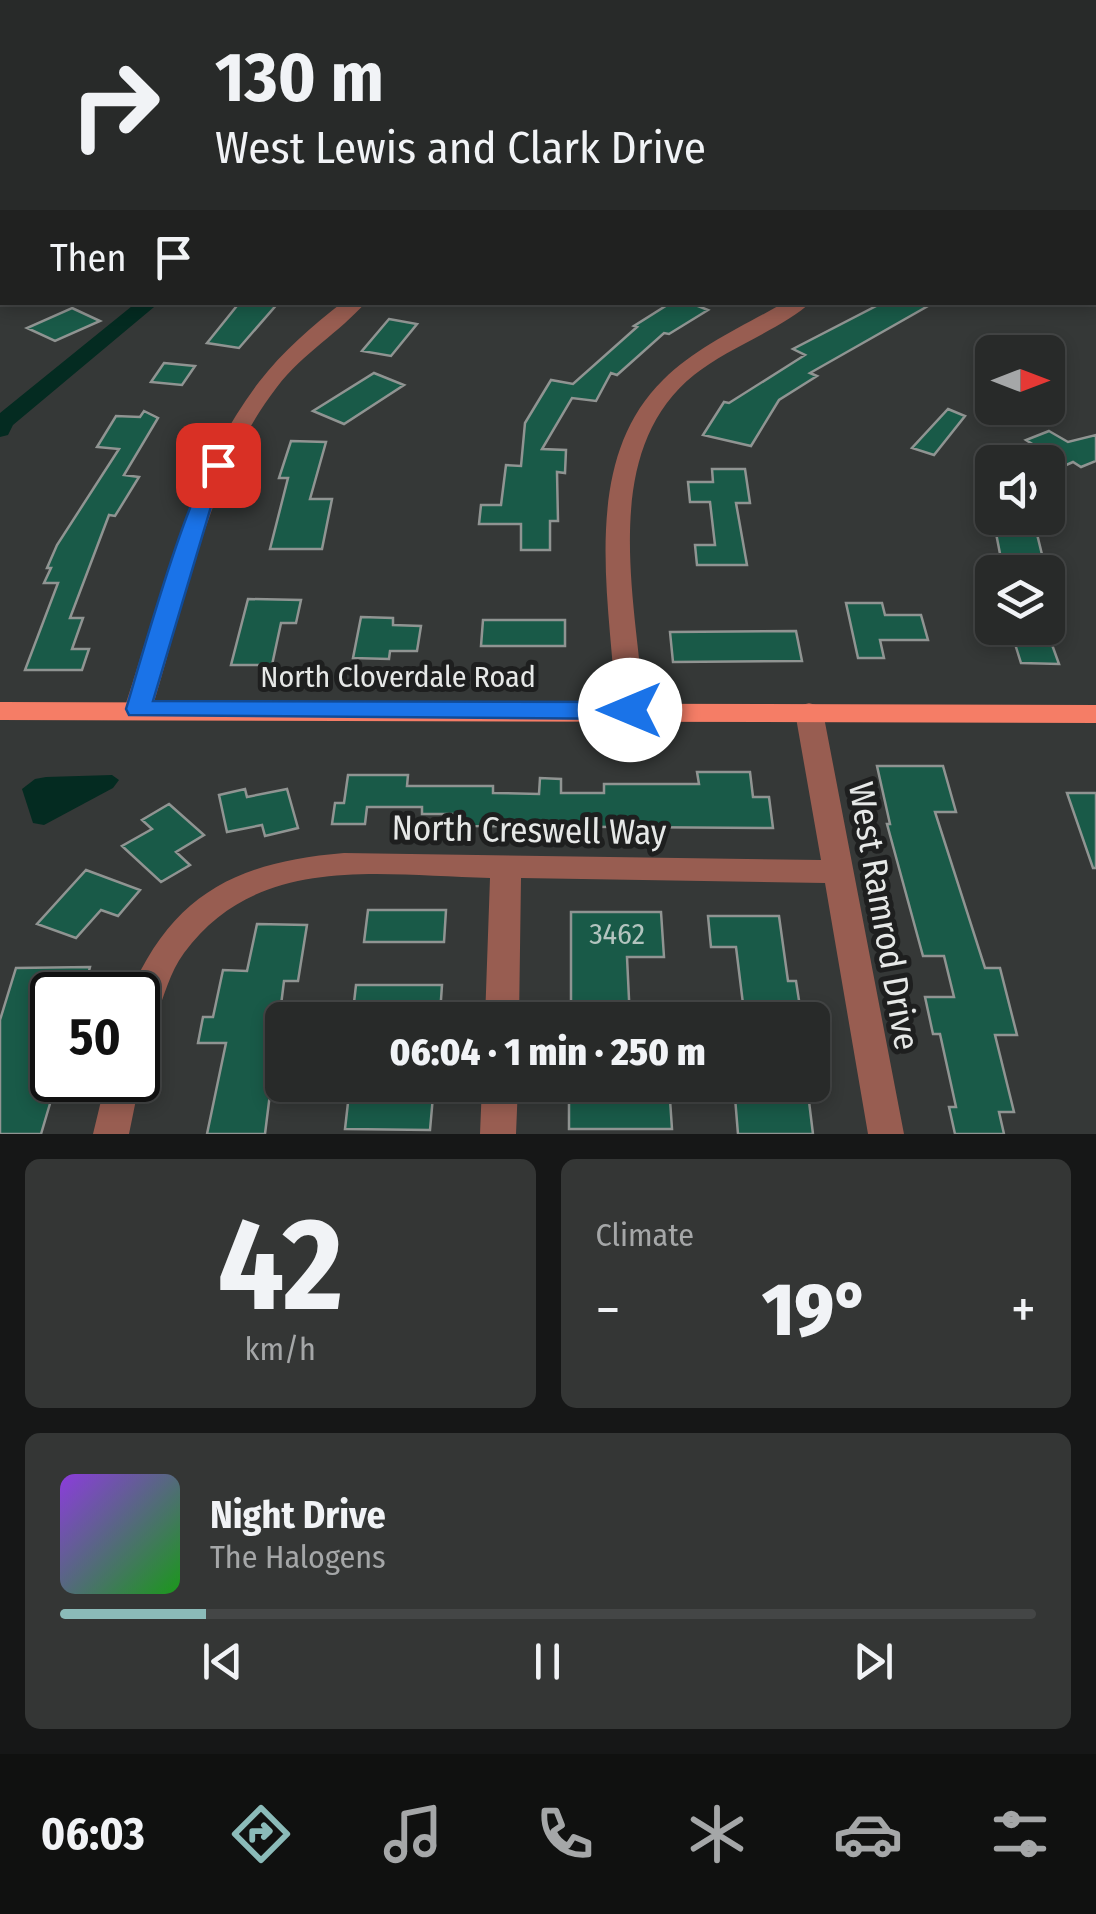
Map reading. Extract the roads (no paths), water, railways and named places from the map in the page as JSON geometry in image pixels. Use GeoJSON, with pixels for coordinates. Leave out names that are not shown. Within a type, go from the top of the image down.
{"type":"FeatureCollection","features":[{"type":"Feature","properties":{"kind":"main road","name":"North Cloverdale Road"},"geometry":{"type":"LineString","coordinates":[[0,711],[1096,714]]}},
{"type":"Feature","properties":{"kind":"street"},"geometry":{"type":"LineString","coordinates":[[190,0],[518,0]]}},
{"type":"Feature","properties":{"kind":"street"},"geometry":{"type":"LineString","coordinates":[[138,709],[202,500],[234,430],[328,321],[352,305]]}},
{"type":"Feature","properties":{"kind":"street"},"geometry":{"type":"LineString","coordinates":[[630,710],[621,510],[625,468],[640,430],[668,387],[700,359],[796,305]]}},
{"type":"Feature","properties":{"kind":"street","name":"West Ramrod Drive"},"geometry":{"type":"LineString","coordinates":[[809,712],[886,1134]]}},
{"type":"Feature","properties":{"kind":"street","name":"North Creswell Way"},"geometry":{"type":"LineString","coordinates":[[156,972],[173,939],[223,894],[280,871],[344,864],[838,872]]}},
{"type":"Feature","properties":{"kind":"street"},"geometry":{"type":"LineString","coordinates":[[502,1002],[506,867]]}},
{"type":"Feature","properties":{"kind":"street"},"geometry":{"type":"LineString","coordinates":[[110,1134],[118,1102]]}},
{"type":"Feature","properties":{"kind":"street"},"geometry":{"type":"LineString","coordinates":[[498,1134],[499,1102]]}},
{"type":"Feature","properties":{"kind":"waterway"},"geometry":{"type":"LineString","coordinates":[[0,430],[3,422],[146,305]]}}]}
